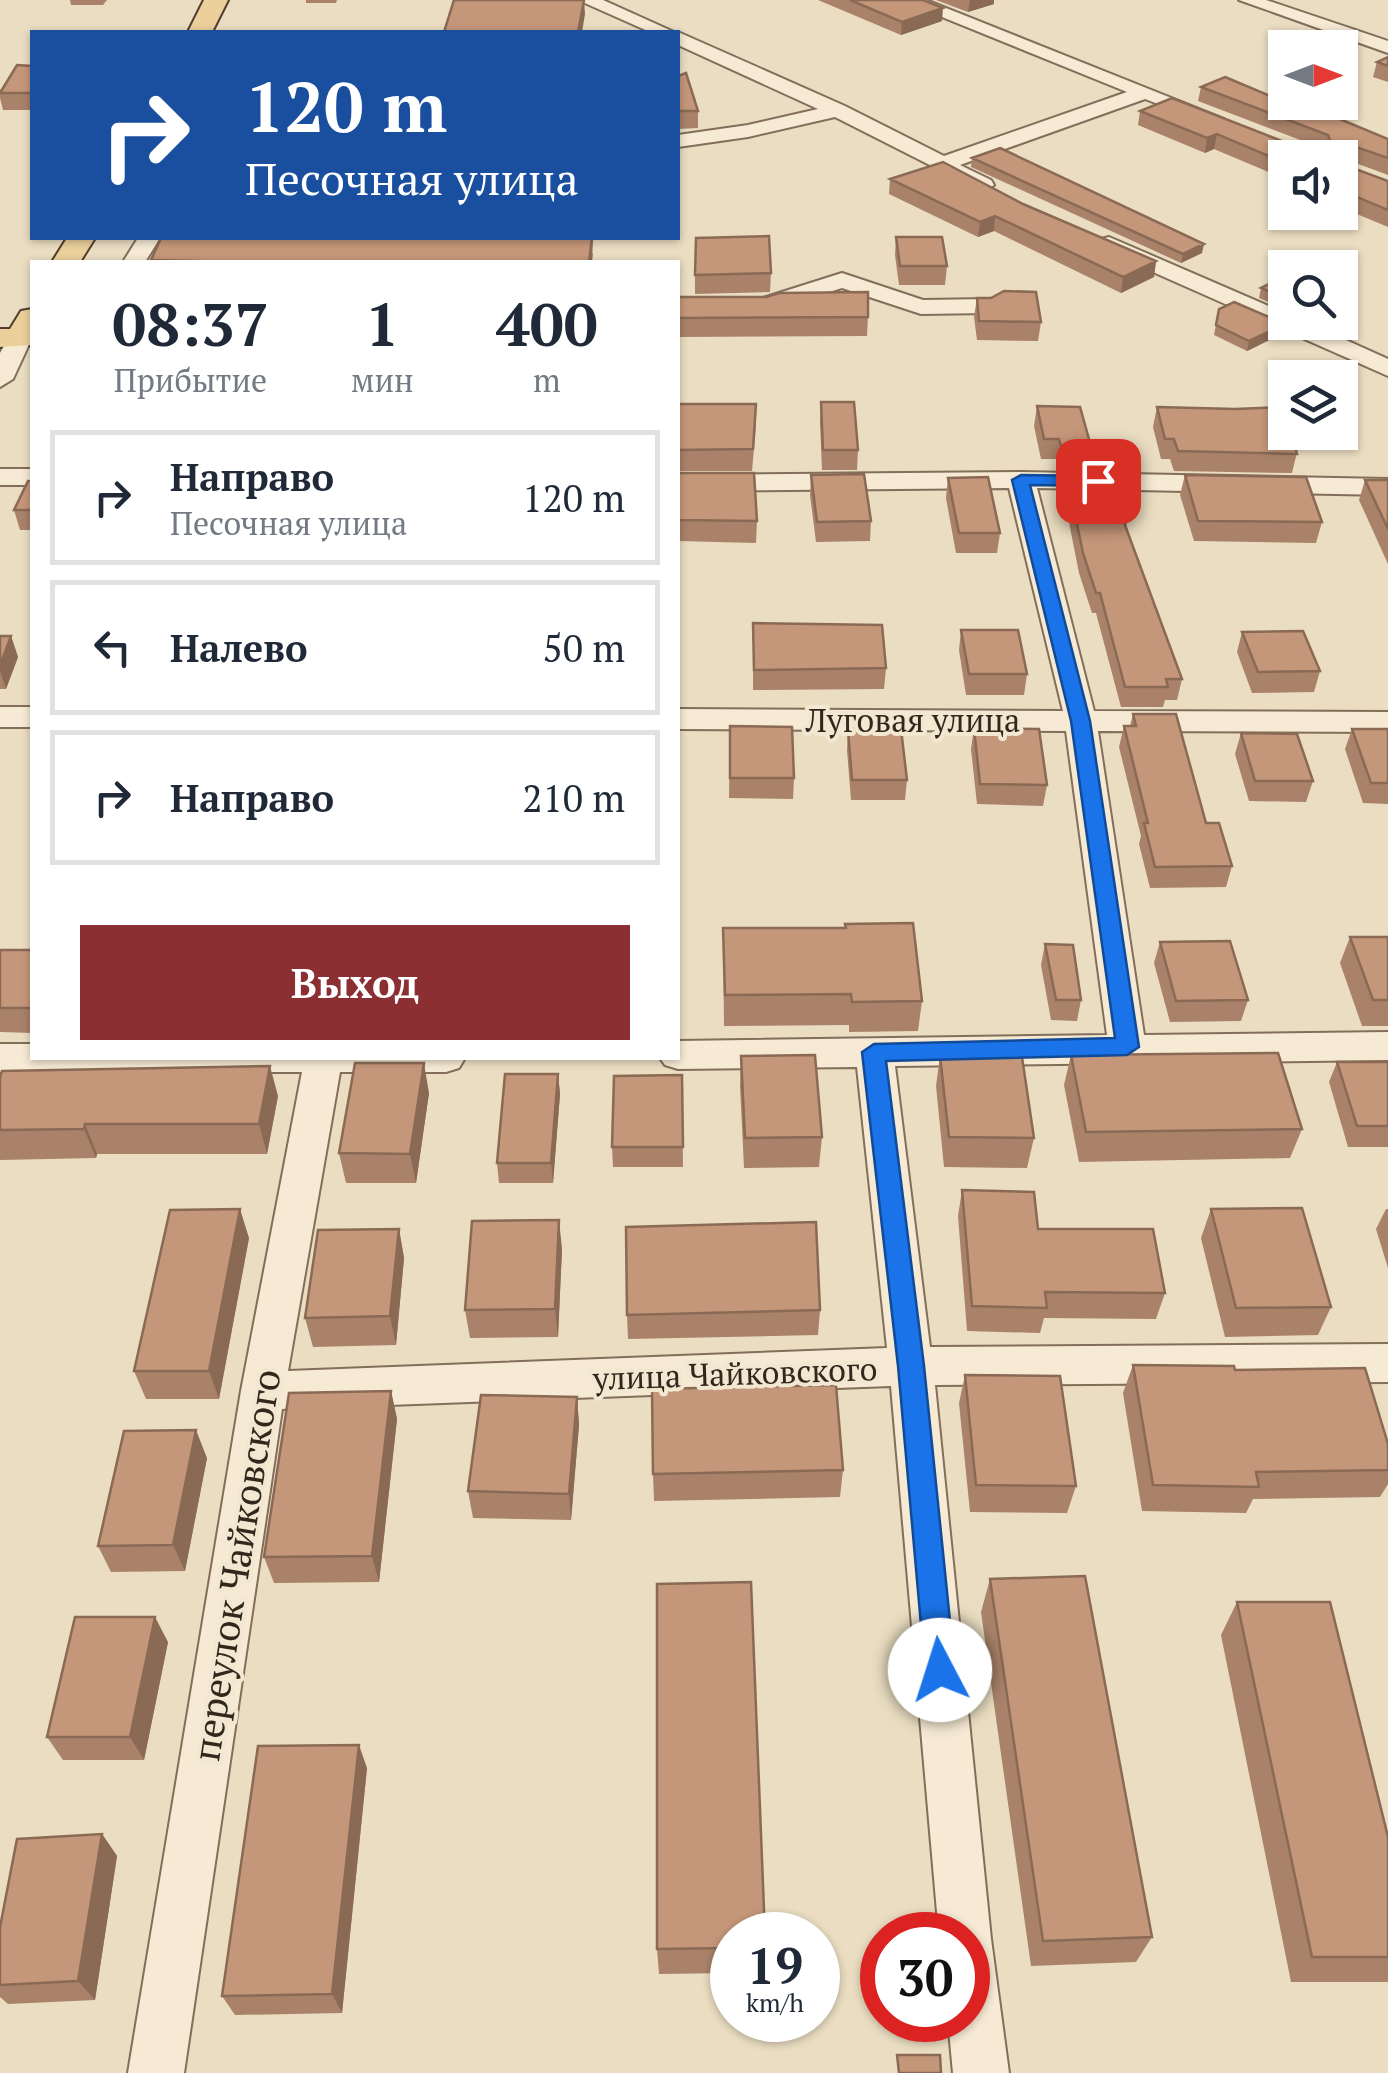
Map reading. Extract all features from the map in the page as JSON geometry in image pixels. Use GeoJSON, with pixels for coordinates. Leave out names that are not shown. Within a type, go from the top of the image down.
{"type":"FeatureCollection","features":[{"type":"Feature","properties":{"kind":"main road"},"geometry":{"type":"LineString","coordinates":[[201,30],[216,0]]}},
{"type":"Feature","properties":{"kind":"street"},"geometry":{"type":"LineString","coordinates":[[588,0],[660,30]]}},
{"type":"Feature","properties":{"kind":"street"},"geometry":{"type":"LineString","coordinates":[[909,0],[1230,125]]}},
{"type":"Feature","properties":{"kind":"street"},"geometry":{"type":"LineString","coordinates":[[1248,0],[1388,48]]}},
{"type":"Feature","properties":{"kind":"street"},"geometry":{"type":"LineString","coordinates":[[680,40],[838,110],[1002,194]]}},
{"type":"Feature","properties":{"kind":"street"},"geometry":{"type":"LineString","coordinates":[[942,164],[1146,92]]}},
{"type":"Feature","properties":{"kind":"street"},"geometry":{"type":"LineString","coordinates":[[680,141],[748,132],[838,110]]}},
{"type":"Feature","properties":{"kind":"street"},"geometry":{"type":"LineString","coordinates":[[1086,234],[1268,314]]}},
{"type":"Feature","properties":{"kind":"street"},"geometry":{"type":"LineString","coordinates":[[680,305],[764,305],[842,280],[921,306],[988,306]]}},
{"type":"Feature","properties":{"kind":"street"},"geometry":{"type":"LineString","coordinates":[[0,379],[18,332]]}},
{"type":"Feature","properties":{"kind":"street"},"geometry":{"type":"LineString","coordinates":[[1325,340],[1388,368]]}},
{"type":"Feature","properties":{"kind":"street"},"geometry":{"type":"LineString","coordinates":[[0,477],[30,477]]}},
{"type":"Feature","properties":{"kind":"street"},"geometry":{"type":"LineString","coordinates":[[680,483],[1021,480],[1388,487]]}},
{"type":"Feature","properties":{"kind":"street"},"geometry":{"type":"LineString","coordinates":[[1021,480],[1080,721],[1127,1047]]}},
{"type":"Feature","properties":{"kind":"street"},"geometry":{"type":"LineString","coordinates":[[0,717],[30,717]]}},
{"type":"Feature","properties":{"kind":"street","name":"Луговая улица"},"geometry":{"type":"LineString","coordinates":[[680,719],[1388,722]]}},
{"type":"Feature","properties":{"kind":"street"},"geometry":{"type":"LineString","coordinates":[[680,1055],[1388,1046]]}},
{"type":"Feature","properties":{"kind":"street"},"geometry":{"type":"LineString","coordinates":[[874,1052],[911,1366],[964,1912]]}},
{"type":"Feature","properties":{"kind":"street"},"geometry":{"type":"LineString","coordinates":[[0,1058],[30,1058]]}},
{"type":"Feature","properties":{"kind":"street","name":"переулок Чайковского"},"geometry":{"type":"LineString","coordinates":[[156,2073],[263,1391],[324,1060]]}},
{"type":"Feature","properties":{"kind":"street","name":"улица Чайковского"},"geometry":{"type":"LineString","coordinates":[[263,1391],[911,1366],[1388,1363]]}},
{"type":"Feature","properties":{"kind":"street"},"geometry":{"type":"LineString","coordinates":[[978,2042],[981,2073]]}},
{"type":"Feature","properties":{"kind":"building"},"geometry":{"type":"Polygon","coordinates":[[[454,0],[584,0],[578,30],[445,30],[454,0]]]}},
{"type":"Feature","properties":{"kind":"building"},"geometry":{"type":"Polygon","coordinates":[[[850,0],[923,0],[943,8],[902,22],[850,0]]]}},
{"type":"Feature","properties":{"kind":"building"},"geometry":{"type":"Polygon","coordinates":[[[17,65],[30,66],[30,93],[0,93],[17,65]]]}},
{"type":"Feature","properties":{"kind":"building"},"geometry":{"type":"Polygon","coordinates":[[[686,73],[698,111],[680,111],[680,75],[686,73]]]}},
{"type":"Feature","properties":{"kind":"building"},"geometry":{"type":"Polygon","coordinates":[[[1225,77],[1268,95],[1268,112],[1201,87],[1225,77]]]}},
{"type":"Feature","properties":{"kind":"building"},"geometry":{"type":"Polygon","coordinates":[[[1172,98],[1279,140],[1268,140],[1268,156],[1217,134],[1207,138],[1140,111],[1172,98]]]}},
{"type":"Feature","properties":{"kind":"building"},"geometry":{"type":"Polygon","coordinates":[[[1288,120],[1342,120],[1388,139],[1388,158],[1358,148],[1358,140],[1330,140],[1328,135],[1288,120]]]}},
{"type":"Feature","properties":{"kind":"building"},"geometry":{"type":"Polygon","coordinates":[[[1000,148],[1204,244],[1183,254],[972,158],[1000,148]]]}},
{"type":"Feature","properties":{"kind":"building"},"geometry":{"type":"Polygon","coordinates":[[[943,162],[1023,204],[1156,261],[1123,277],[995,216],[980,222],[890,179],[943,162]]]}},
{"type":"Feature","properties":{"kind":"building"},"geometry":{"type":"Polygon","coordinates":[[[1358,170],[1388,181],[1388,210],[1358,198],[1358,170]]]}},
{"type":"Feature","properties":{"kind":"building"},"geometry":{"type":"Polygon","coordinates":[[[769,236],[771,273],[695,275],[696,238],[769,236]]]}},
{"type":"Feature","properties":{"kind":"building"},"geometry":{"type":"Polygon","coordinates":[[[896,237],[942,237],[947,266],[900,266],[896,237]]]}},
{"type":"Feature","properties":{"kind":"building"},"geometry":{"type":"Polygon","coordinates":[[[160,240],[592,240],[589,260],[151,260],[160,240]]]}},
{"type":"Feature","properties":{"kind":"building"},"geometry":{"type":"Polygon","coordinates":[[[1004,291],[1036,292],[1041,322],[979,321],[977,298],[991,298],[1004,291]]]}},
{"type":"Feature","properties":{"kind":"building"},"geometry":{"type":"Polygon","coordinates":[[[868,292],[868,317],[680,318],[680,297],[766,297],[779,293],[868,292]]]}},
{"type":"Feature","properties":{"kind":"building"},"geometry":{"type":"Polygon","coordinates":[[[1234,302],[1268,317],[1268,332],[1249,341],[1216,325],[1219,309],[1234,302]]]}},
{"type":"Feature","properties":{"kind":"building"},"geometry":{"type":"Polygon","coordinates":[[[821,402],[854,402],[858,450],[823,450],[821,402]]]}},
{"type":"Feature","properties":{"kind":"building"},"geometry":{"type":"Polygon","coordinates":[[[680,404],[756,404],[753,449],[680,450],[680,404]]]}},
{"type":"Feature","properties":{"kind":"building"},"geometry":{"type":"Polygon","coordinates":[[[1037,406],[1080,407],[1092,450],[1062,449],[1059,439],[1044,439],[1037,406]]]}},
{"type":"Feature","properties":{"kind":"building"},"geometry":{"type":"Polygon","coordinates":[[[1157,407],[1268,408],[1268,450],[1296,450],[1297,454],[1178,451],[1174,439],[1165,439],[1157,407]]]}},
{"type":"Feature","properties":{"kind":"building"},"geometry":{"type":"Polygon","coordinates":[[[1066,472],[1098,473],[1099,479],[1118,479],[1128,518],[1122,517],[1182,679],[1166,679],[1168,687],[1125,687],[1100,593],[1096,593],[1083,553],[1066,472]]]}},
{"type":"Feature","properties":{"kind":"building"},"geometry":{"type":"Polygon","coordinates":[[[680,473],[754,473],[757,521],[680,520],[680,473]]]}},
{"type":"Feature","properties":{"kind":"building"},"geometry":{"type":"Polygon","coordinates":[[[864,474],[871,521],[817,522],[811,475],[864,474]]]}},
{"type":"Feature","properties":{"kind":"building"},"geometry":{"type":"Polygon","coordinates":[[[1185,475],[1306,477],[1322,522],[1198,521],[1185,475]]]}},
{"type":"Feature","properties":{"kind":"building"},"geometry":{"type":"Polygon","coordinates":[[[988,477],[1000,533],[959,533],[948,478],[988,477]]]}},
{"type":"Feature","properties":{"kind":"building"},"geometry":{"type":"Polygon","coordinates":[[[1365,480],[1388,480],[1388,529],[1365,480]]]}},
{"type":"Feature","properties":{"kind":"building"},"geometry":{"type":"Polygon","coordinates":[[[28,481],[30,481],[30,510],[14,510],[28,481]]]}},
{"type":"Feature","properties":{"kind":"building"},"geometry":{"type":"Polygon","coordinates":[[[753,623],[882,625],[886,668],[754,670],[753,623]]]}},
{"type":"Feature","properties":{"kind":"building"},"geometry":{"type":"Polygon","coordinates":[[[961,630],[1018,630],[1027,674],[969,674],[961,630]]]}},
{"type":"Feature","properties":{"kind":"building"},"geometry":{"type":"Polygon","coordinates":[[[1303,631],[1320,671],[1258,672],[1242,632],[1303,631]]]}},
{"type":"Feature","properties":{"kind":"building"},"geometry":{"type":"Polygon","coordinates":[[[0,636],[11,636],[0,666],[0,636]]]}},
{"type":"Feature","properties":{"kind":"building"},"geometry":{"type":"Polygon","coordinates":[[[1133,714],[1176,714],[1206,823],[1219,823],[1232,866],[1155,867],[1124,726],[1136,726],[1133,714]]]}},
{"type":"Feature","properties":{"kind":"building"},"geometry":{"type":"Polygon","coordinates":[[[730,726],[792,727],[794,778],[730,778],[730,726]]]}},
{"type":"Feature","properties":{"kind":"building"},"geometry":{"type":"Polygon","coordinates":[[[974,728],[1039,729],[1047,785],[980,784],[974,728]]]}},
{"type":"Feature","properties":{"kind":"building"},"geometry":{"type":"Polygon","coordinates":[[[848,729],[901,729],[907,780],[852,780],[848,729]]]}},
{"type":"Feature","properties":{"kind":"building"},"geometry":{"type":"Polygon","coordinates":[[[1352,729],[1388,729],[1388,783],[1371,783],[1352,729]]]}},
{"type":"Feature","properties":{"kind":"building"},"geometry":{"type":"Polygon","coordinates":[[[1241,733],[1297,734],[1313,781],[1255,781],[1241,733]]]}},
{"type":"Feature","properties":{"kind":"building"},"geometry":{"type":"Polygon","coordinates":[[[913,923],[922,1001],[852,1002],[851,994],[725,995],[723,928],[846,928],[845,924],[913,923]]]}},
{"type":"Feature","properties":{"kind":"building"},"geometry":{"type":"Polygon","coordinates":[[[1350,937],[1388,937],[1388,1000],[1373,1000],[1350,937]]]}},
{"type":"Feature","properties":{"kind":"building"},"geometry":{"type":"Polygon","coordinates":[[[1230,941],[1248,1000],[1176,1001],[1160,942],[1230,941]]]}},
{"type":"Feature","properties":{"kind":"building"},"geometry":{"type":"Polygon","coordinates":[[[1045,944],[1073,945],[1081,1000],[1056,1000],[1045,944]]]}},
{"type":"Feature","properties":{"kind":"building"},"geometry":{"type":"Polygon","coordinates":[[[0,950],[30,950],[30,1008],[0,1008],[0,950]]]}},
{"type":"Feature","properties":{"kind":"building"},"geometry":{"type":"Polygon","coordinates":[[[1278,1053],[1302,1129],[1086,1132],[1071,1055],[1278,1053]]]}},
{"type":"Feature","properties":{"kind":"building"},"geometry":{"type":"Polygon","coordinates":[[[815,1055],[822,1137],[745,1138],[741,1056],[815,1055]]]}},
{"type":"Feature","properties":{"kind":"building"},"geometry":{"type":"Polygon","coordinates":[[[940,1056],[1022,1057],[1034,1138],[949,1137],[940,1056]]]}},
{"type":"Feature","properties":{"kind":"building"},"geometry":{"type":"Polygon","coordinates":[[[1337,1062],[1388,1062],[1388,1126],[1357,1126],[1337,1062]]]}},
{"type":"Feature","properties":{"kind":"building"},"geometry":{"type":"Polygon","coordinates":[[[355,1063],[424,1063],[410,1154],[339,1153],[355,1063]]]}},
{"type":"Feature","properties":{"kind":"building"},"geometry":{"type":"Polygon","coordinates":[[[270,1066],[259,1124],[85,1124],[84,1129],[0,1130],[2,1071],[270,1066]]]}},
{"type":"Feature","properties":{"kind":"building"},"geometry":{"type":"Polygon","coordinates":[[[505,1074],[558,1074],[551,1163],[497,1163],[505,1074]]]}},
{"type":"Feature","properties":{"kind":"building"},"geometry":{"type":"Polygon","coordinates":[[[682,1075],[683,1147],[612,1147],[614,1076],[682,1075]]]}},
{"type":"Feature","properties":{"kind":"building"},"geometry":{"type":"Polygon","coordinates":[[[962,1190],[1034,1192],[1038,1229],[1153,1229],[1165,1293],[1045,1292],[1047,1308],[972,1306],[962,1190]]]}},
{"type":"Feature","properties":{"kind":"building"},"geometry":{"type":"Polygon","coordinates":[[[1302,1208],[1331,1307],[1236,1308],[1211,1209],[1302,1208]]]}},
{"type":"Feature","properties":{"kind":"building"},"geometry":{"type":"Polygon","coordinates":[[[240,1209],[209,1371],[134,1371],[170,1210],[240,1209]]]}},
{"type":"Feature","properties":{"kind":"building"},"geometry":{"type":"Polygon","coordinates":[[[559,1220],[555,1309],[465,1310],[472,1221],[559,1220]]]}},
{"type":"Feature","properties":{"kind":"building"},"geometry":{"type":"Polygon","coordinates":[[[816,1222],[820,1310],[627,1315],[626,1227],[816,1222]]]}},
{"type":"Feature","properties":{"kind":"building"},"geometry":{"type":"Polygon","coordinates":[[[399,1229],[390,1316],[305,1318],[318,1230],[399,1229]]]}},
{"type":"Feature","properties":{"kind":"building"},"geometry":{"type":"Polygon","coordinates":[[[1133,1365],[1234,1366],[1235,1370],[1365,1368],[1388,1444],[1388,1470],[1256,1472],[1259,1487],[1153,1485],[1133,1365]]]}},
{"type":"Feature","properties":{"kind":"building"},"geometry":{"type":"Polygon","coordinates":[[[965,1375],[1060,1376],[1076,1486],[976,1485],[965,1375]]]}},
{"type":"Feature","properties":{"kind":"building"},"geometry":{"type":"Polygon","coordinates":[[[836,1385],[843,1470],[653,1474],[652,1389],[836,1385]]]}},
{"type":"Feature","properties":{"kind":"building"},"geometry":{"type":"Polygon","coordinates":[[[391,1391],[372,1556],[264,1557],[289,1393],[391,1391]]]}},
{"type":"Feature","properties":{"kind":"building"},"geometry":{"type":"Polygon","coordinates":[[[481,1395],[577,1397],[569,1494],[468,1491],[481,1395]]]}},
{"type":"Feature","properties":{"kind":"building"},"geometry":{"type":"Polygon","coordinates":[[[196,1430],[173,1545],[98,1546],[124,1431],[196,1430]]]}},
{"type":"Feature","properties":{"kind":"building"},"geometry":{"type":"Polygon","coordinates":[[[1085,1576],[1152,1937],[1043,1941],[990,1579],[1085,1576]]]}},
{"type":"Feature","properties":{"kind":"building"},"geometry":{"type":"Polygon","coordinates":[[[751,1582],[764,1912],[710,1912],[710,1948],[657,1949],[657,1584],[751,1582]]]}},
{"type":"Feature","properties":{"kind":"building"},"geometry":{"type":"Polygon","coordinates":[[[1237,1602],[1330,1602],[1388,1837],[1388,1957],[1312,1957],[1237,1602]]]}},
{"type":"Feature","properties":{"kind":"building"},"geometry":{"type":"Polygon","coordinates":[[[75,1617],[155,1617],[130,1737],[47,1737],[75,1617]]]}},
{"type":"Feature","properties":{"kind":"building"},"geometry":{"type":"Polygon","coordinates":[[[359,1745],[332,1994],[222,1996],[258,1746],[359,1745]]]}},
{"type":"Feature","properties":{"kind":"building"},"geometry":{"type":"Polygon","coordinates":[[[102,1834],[78,1981],[0,1985],[0,1927],[17,1839],[102,1834]]]}},
{"type":"Feature","properties":{"kind":"building"},"geometry":{"type":"Polygon","coordinates":[[[897,2055],[940,2055],[941,2073],[899,2073],[897,2055]]]}},
{"type":"Feature","properties":{"kind":"route"},"geometry":{"type":"LineString","coordinates":[[940,1670],[911,1366],[874,1052],[1127,1047],[1080,721],[1021,480],[1098,481]]}}]}
